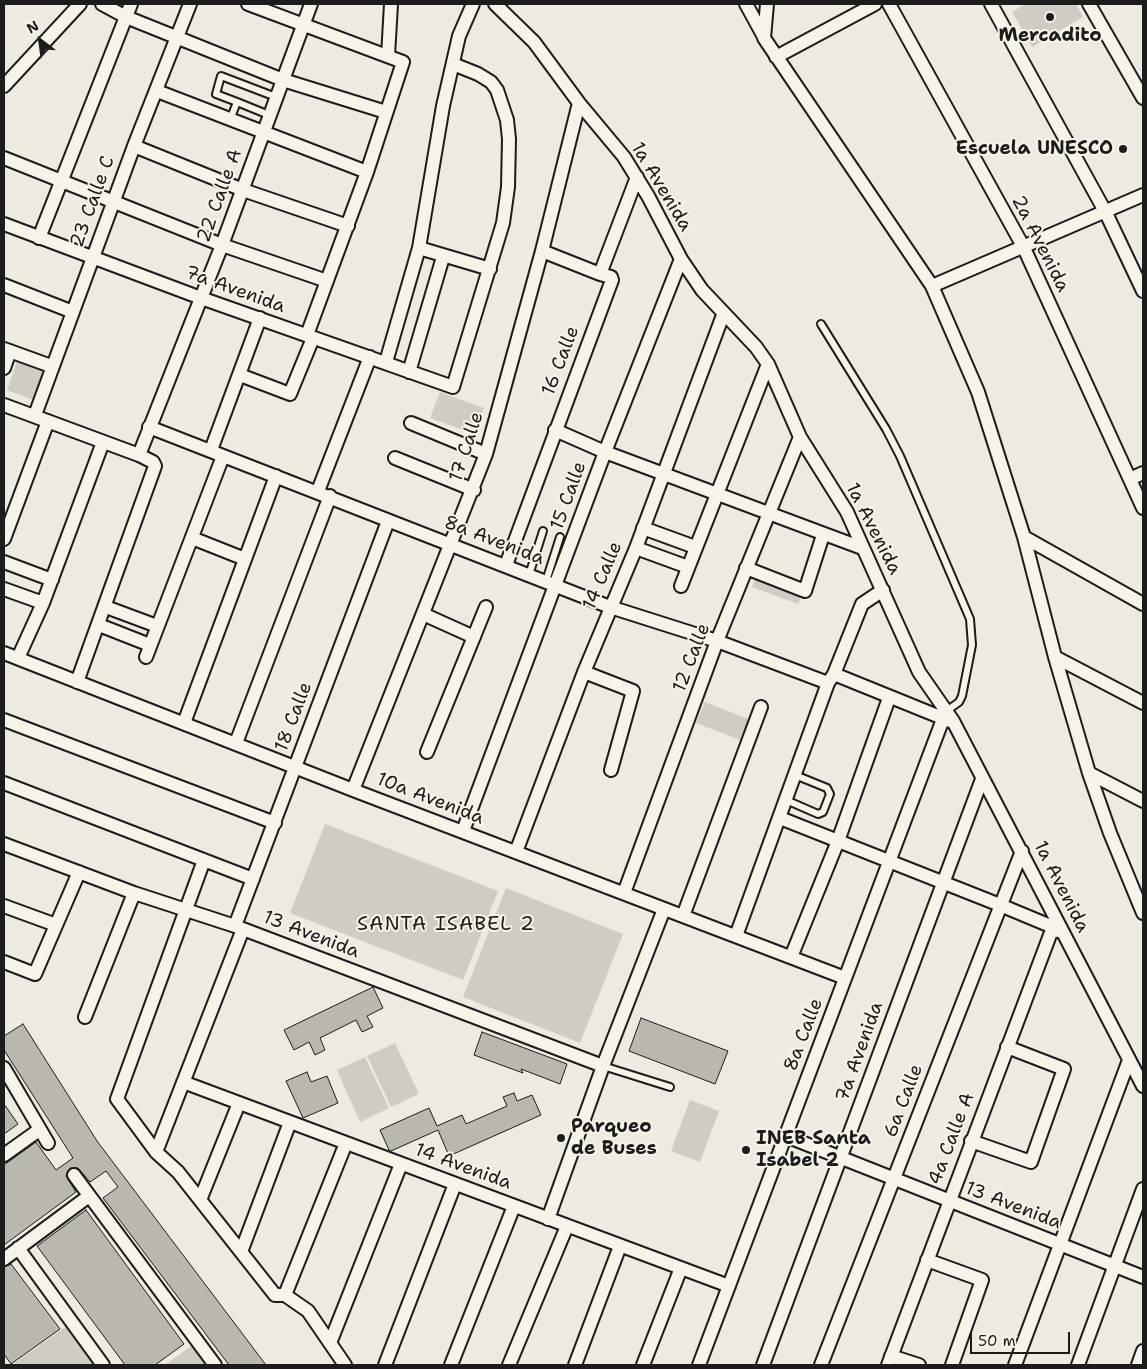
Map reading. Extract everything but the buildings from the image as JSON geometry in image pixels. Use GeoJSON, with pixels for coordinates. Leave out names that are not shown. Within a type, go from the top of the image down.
{"type":"FeatureCollection","features":[{"type":"Feature","properties":{"kind":"street"},"geometry":{"type":"LineString","coordinates":[[4,86],[80,4]]}},
{"type":"Feature","properties":{"kind":"street"},"geometry":{"type":"LineString","coordinates":[[102,4],[126,17],[283,80],[386,112]]}},
{"type":"Feature","properties":{"kind":"street"},"geometry":{"type":"LineString","coordinates":[[39,238],[131,4]]}},
{"type":"Feature","properties":{"kind":"street","name":"23 Calle C"},"geometry":{"type":"LineString","coordinates":[[35,416],[51,366],[190,4]]}},
{"type":"Feature","properties":{"kind":"street"},"geometry":{"type":"LineString","coordinates":[[240,375],[288,394],[291,393],[327,282],[403,65],[402,61],[302,26],[248,4]]}},
{"type":"Feature","properties":{"kind":"street","name":"22 Calle A"},"geometry":{"type":"LineString","coordinates":[[139,455],[222,245],[310,4]]}},
{"type":"Feature","properties":{"kind":"street"},"geometry":{"type":"LineString","coordinates":[[388,56],[392,4]]}},
{"type":"Feature","properties":{"kind":"street"},"geometry":{"type":"LineString","coordinates":[[386,362],[419,248],[452,64],[459,36],[473,4]]}},
{"type":"Feature","properties":{"kind":"street","name":"1a Avenida"},"geometry":{"type":"LineString","coordinates":[[495,4],[534,42],[579,104],[618,150],[637,177],[681,259],[702,290],[756,348],[768,364],[800,438],[847,512],[919,672],[1022,851],[1143,1086]]}},
{"type":"Feature","properties":{"kind":"street"},"geometry":{"type":"LineString","coordinates":[[746,4],[776,57],[932,286],[989,420],[1024,537],[1055,657],[1089,773],[1110,833],[1140,901],[1143,913]]}},
{"type":"Feature","properties":{"kind":"street"},"geometry":{"type":"LineString","coordinates":[[764,38],[767,4]]}},
{"type":"Feature","properties":{"kind":"street"},"geometry":{"type":"LineString","coordinates":[[776,57],[875,4]]}},
{"type":"Feature","properties":{"kind":"street","name":"2a Avenida"},"geometry":{"type":"LineString","coordinates":[[889,4],[1024,248],[1143,508]]}},
{"type":"Feature","properties":{"kind":"street"},"geometry":{"type":"LineString","coordinates":[[992,4],[1106,213],[1143,291]]}},
{"type":"Feature","properties":{"kind":"street"},"geometry":{"type":"LineString","coordinates":[[1090,4],[1143,98]]}},
{"type":"Feature","properties":{"kind":"street"},"geometry":{"type":"LineString","coordinates":[[419,248],[490,270],[503,223],[508,187],[507,120],[497,90],[491,82],[452,64]]}},
{"type":"Feature","properties":{"kind":"street"},"geometry":{"type":"LineString","coordinates":[[157,91],[367,172]]}},
{"type":"Feature","properties":{"kind":"street","name":"17 Calle"},"geometry":{"type":"LineString","coordinates":[[352,790],[474,490],[486,454],[542,251],[579,104]]}},
{"type":"Feature","properties":{"kind":"street"},"geometry":{"type":"LineString","coordinates":[[134,146],[242,190],[348,226]]}},
{"type":"Feature","properties":{"kind":"street"},"geometry":{"type":"LineString","coordinates":[[4,158],[222,245],[327,282]]}},
{"type":"Feature","properties":{"kind":"street"},"geometry":{"type":"LineString","coordinates":[[542,251],[600,274],[637,177]]}},
{"type":"Feature","properties":{"kind":"street"},"geometry":{"type":"LineString","coordinates":[[932,286],[1106,213],[1143,195]]}},
{"type":"Feature","properties":{"kind":"street","name":"7a Avenida"},"geometry":{"type":"LineString","coordinates":[[4,224],[201,298],[386,362],[450,388],[455,386],[490,270]]}},
{"type":"Feature","properties":{"kind":"street"},"geometry":{"type":"LineString","coordinates":[[409,372],[444,257]]}},
{"type":"Feature","properties":{"kind":"street","name":"15 Calle"},"geometry":{"type":"LineString","coordinates":[[463,831],[551,583],[681,259]]}},
{"type":"Feature","properties":{"kind":"street","name":"16 Calle"},"geometry":{"type":"LineString","coordinates":[[506,566],[612,280],[611,277],[600,274]]}},
{"type":"Feature","properties":{"kind":"street"},"geometry":{"type":"LineString","coordinates":[[4,285],[73,312]]}},
{"type":"Feature","properties":{"kind":"street","name":"14 Calle"},"geometry":{"type":"LineString","coordinates":[[516,852],[584,672],[636,548],[723,314]]}},
{"type":"Feature","properties":{"kind":"street"},"geometry":{"type":"LineString","coordinates":[[211,450],[260,318]]}},
{"type":"Feature","properties":{"kind":"street"},"geometry":{"type":"LineString","coordinates":[[4,368],[7,350],[51,366]]}},
{"type":"Feature","properties":{"kind":"street"},"geometry":{"type":"LineString","coordinates":[[236,743],[370,357]]}},
{"type":"Feature","properties":{"kind":"street"},"geometry":{"type":"LineString","coordinates":[[681,586],[768,364]]}},
{"type":"Feature","properties":{"kind":"street"},"geometry":{"type":"LineString","coordinates":[[4,405],[48,420],[153,462],[154,470],[106,607],[77,682]]}},
{"type":"Feature","properties":{"kind":"street"},"geometry":{"type":"LineString","coordinates":[[4,538],[48,420]]}},
{"type":"Feature","properties":{"kind":"street"},"geometry":{"type":"LineString","coordinates":[[411,423],[486,454]]}},
{"type":"Feature","properties":{"kind":"street","name":"8a Avenida"},"geometry":{"type":"LineString","coordinates":[[149,427],[610,607],[947,718]]}},
{"type":"Feature","properties":{"kind":"street"},"geometry":{"type":"LineString","coordinates":[[555,430],[605,452],[862,548]]}},
{"type":"Feature","properties":{"kind":"street","name":"12 Calle"},"geometry":{"type":"LineString","coordinates":[[624,893],[717,642],[800,438]]}},
{"type":"Feature","properties":{"kind":"street"},"geometry":{"type":"LineString","coordinates":[[18,658],[43,603],[103,442]]}},
{"type":"Feature","properties":{"kind":"street"},"geometry":{"type":"LineString","coordinates":[[146,658],[223,456]]}},
{"type":"Feature","properties":{"kind":"street"},"geometry":{"type":"LineString","coordinates":[[395,458],[474,490]]}},
{"type":"Feature","properties":{"kind":"street"},"geometry":{"type":"LineString","coordinates":[[1130,479],[1143,473]]}},
{"type":"Feature","properties":{"kind":"street"},"geometry":{"type":"LineString","coordinates":[[184,722],[276,476]]}},
{"type":"Feature","properties":{"kind":"street","name":"18 Calle"},"geometry":{"type":"LineString","coordinates":[[156,1152],[239,927],[253,879],[276,823],[295,767],[388,521]]}},
{"type":"Feature","properties":{"kind":"street"},"geometry":{"type":"LineString","coordinates":[[643,528],[695,547]]}},
{"type":"Feature","properties":{"kind":"street"},"geometry":{"type":"LineString","coordinates":[[746,568],[805,591],[823,535]]}},
{"type":"Feature","properties":{"kind":"street"},"geometry":{"type":"LineString","coordinates":[[1024,537],[1143,604]]}},
{"type":"Feature","properties":{"kind":"street"},"geometry":{"type":"LineString","coordinates":[[192,538],[245,559]]}},
{"type":"Feature","properties":{"kind":"street"},"geometry":{"type":"LineString","coordinates":[[636,548],[688,566]]}},
{"type":"Feature","properties":{"kind":"street"},"geometry":{"type":"LineString","coordinates":[[4,562],[52,580]]}},
{"type":"Feature","properties":{"kind":"street"},"geometry":{"type":"LineString","coordinates":[[4,589],[43,603]]}},
{"type":"Feature","properties":{"kind":"street"},"geometry":{"type":"LineString","coordinates":[[736,936],[831,679],[862,604],[883,590]]}},
{"type":"Feature","properties":{"kind":"street"},"geometry":{"type":"LineString","coordinates":[[106,607],[157,626]]}},
{"type":"Feature","properties":{"kind":"street"},"geometry":{"type":"LineString","coordinates":[[427,752],[486,607]]}},
{"type":"Feature","properties":{"kind":"street"},"geometry":{"type":"LineString","coordinates":[[423,614],[474,637]]}},
{"type":"Feature","properties":{"kind":"street"},"geometry":{"type":"LineString","coordinates":[[99,625],[150,644]]}},
{"type":"Feature","properties":{"kind":"street","name":"10a Avenida"},"geometry":{"type":"LineString","coordinates":[[4,653],[184,722],[352,790],[845,978]]}},
{"type":"Feature","properties":{"kind":"street"},"geometry":{"type":"LineString","coordinates":[[1055,657],[1143,703]]}},
{"type":"Feature","properties":{"kind":"street"},"geometry":{"type":"LineString","coordinates":[[584,672],[633,691],[610,770]]}},
{"type":"Feature","properties":{"kind":"street"},"geometry":{"type":"LineString","coordinates":[[791,958],[838,842],[889,698]]}},
{"type":"Feature","properties":{"kind":"street"},"geometry":{"type":"LineString","coordinates":[[683,916],[761,707]]}},
{"type":"Feature","properties":{"kind":"street","name":"8a Calle"},"geometry":{"type":"LineString","coordinates":[[700,1365],[889,862],[947,718]]}},
{"type":"Feature","properties":{"kind":"street"},"geometry":{"type":"LineString","coordinates":[[4,720],[276,823]]}},
{"type":"Feature","properties":{"kind":"street"},"geometry":{"type":"LineString","coordinates":[[1089,773],[1143,801]]}},
{"type":"Feature","properties":{"kind":"street","name":"7a Avenida"},"geometry":{"type":"LineString","coordinates":[[763,1365],[982,779]]}},
{"type":"Feature","properties":{"kind":"street"},"geometry":{"type":"LineString","coordinates":[[4,783],[253,879]]}},
{"type":"Feature","properties":{"kind":"street"},"geometry":{"type":"LineString","coordinates":[[780,818],[1053,927],[1065,937]]}},
{"type":"Feature","properties":{"kind":"street","name":"13 Avenida"},"geometry":{"type":"LineString","coordinates":[[4,844],[134,893],[239,927],[603,1066]]}},
{"type":"Feature","properties":{"kind":"street","name":"6a Calle"},"geometry":{"type":"LineString","coordinates":[[821,1365],[1022,851]]}},
{"type":"Feature","properties":{"kind":"street"},"geometry":{"type":"LineString","coordinates":[[204,860],[117,1099],[156,1152],[178,1172],[275,1295],[285,1296],[308,1311],[345,1365]]}},
{"type":"Feature","properties":{"kind":"street"},"geometry":{"type":"LineString","coordinates":[[4,962],[35,974],[79,872]]}},
{"type":"Feature","properties":{"kind":"street"},"geometry":{"type":"LineString","coordinates":[[85,1017],[134,893]]}},
{"type":"Feature","properties":{"kind":"street"},"geometry":{"type":"LineString","coordinates":[[4,906],[56,925]]}},
{"type":"Feature","properties":{"kind":"street"},"geometry":{"type":"LineString","coordinates":[[548,1219],[603,1066],[664,909]]}},
{"type":"Feature","properties":{"kind":"street","name":"4a Calle A"},"geometry":{"type":"LineString","coordinates":[[890,1360],[1053,927]]}},
{"type":"Feature","properties":{"kind":"street"},"geometry":{"type":"LineString","coordinates":[[971,1141],[1031,1162],[1064,1068],[1007,1047]]}},
{"type":"Feature","properties":{"kind":"street"},"geometry":{"type":"LineString","coordinates":[[1015,1365],[1129,1060]]}},
{"type":"Feature","properties":{"kind":"street"},"geometry":{"type":"LineString","coordinates":[[4,1068],[48,1143]]}},
{"type":"Feature","properties":{"kind":"street","name":"14 Avenida"},"geometry":{"type":"LineString","coordinates":[[183,1082],[729,1286]]}},
{"type":"Feature","properties":{"kind":"street"},"geometry":{"type":"LineString","coordinates":[[200,1200],[239,1103]]}},
{"type":"Feature","properties":{"kind":"street"},"geometry":{"type":"LineString","coordinates":[[241,1252],[290,1122]]}},
{"type":"Feature","properties":{"kind":"street"},"geometry":{"type":"LineString","coordinates":[[4,1155],[39,1130]]}},
{"type":"Feature","properties":{"kind":"street","name":"13 Avenida"},"geometry":{"type":"LineString","coordinates":[[786,1136],[894,1178],[949,1202],[1143,1277]]}},
{"type":"Feature","properties":{"kind":"street"},"geometry":{"type":"LineString","coordinates":[[285,1296],[346,1143]]}},
{"type":"Feature","properties":{"kind":"street"},"geometry":{"type":"LineString","coordinates":[[330,1343],[401,1164]]}},
{"type":"Feature","properties":{"kind":"street"},"geometry":{"type":"LineString","coordinates":[[74,1175],[215,1365]]}},
{"type":"Feature","properties":{"kind":"street"},"geometry":{"type":"LineString","coordinates":[[386,1365],[455,1184]]}},
{"type":"Feature","properties":{"kind":"street"},"geometry":{"type":"LineString","coordinates":[[1078,1365],[1143,1189]]}},
{"type":"Feature","properties":{"kind":"street"},"geometry":{"type":"LineString","coordinates":[[4,1258],[89,1196]]}},
{"type":"Feature","properties":{"kind":"street"},"geometry":{"type":"LineString","coordinates":[[455,1364],[514,1206]]}},
{"type":"Feature","properties":{"kind":"street"},"geometry":{"type":"LineString","coordinates":[[509,1365],[566,1226]]}},
{"type":"Feature","properties":{"kind":"street"},"geometry":{"type":"LineString","coordinates":[[575,1365],[620,1246]]}},
{"type":"Feature","properties":{"kind":"street"},"geometry":{"type":"LineString","coordinates":[[18,1248],[103,1365]]}},
{"type":"Feature","properties":{"kind":"street"},"geometry":{"type":"LineString","coordinates":[[927,1260],[982,1280],[952,1365]]}},
{"type":"Feature","properties":{"kind":"street"},"geometry":{"type":"LineString","coordinates":[[643,1365],[681,1268]]}},
{"type":"Feature","properties":{"kind":"street"},"geometry":{"type":"LineString","coordinates":[[1138,1365],[1143,1351]]}},
{"type":"Feature","properties":{"kind":"street"},"geometry":{"type":"LineString","coordinates":[[890,1360],[919,1365]]}},
{"type":"Feature","properties":{"kind":"lane"},"geometry":{"type":"LineString","coordinates":[[269,115],[216,94],[222,76],[276,97]]}},
{"type":"Feature","properties":{"kind":"lane"},"geometry":{"type":"LineString","coordinates":[[230,120],[237,102]]}},
{"type":"Feature","properties":{"kind":"lane"},"geometry":{"type":"LineString","coordinates":[[821,324],[897,449],[970,619],[972,645],[962,696],[947,718]]}},
{"type":"Feature","properties":{"kind":"lane"},"geometry":{"type":"LineString","coordinates":[[529,575],[543,531]]}},
{"type":"Feature","properties":{"kind":"lane"},"geometry":{"type":"LineString","coordinates":[[551,583],[560,537]]}},
{"type":"Feature","properties":{"kind":"lane"},"geometry":{"type":"LineString","coordinates":[[786,800],[818,814],[822,812],[830,794],[827,788],[795,775]]}},
{"type":"Feature","properties":{"kind":"lane"},"geometry":{"type":"LineString","coordinates":[[603,1066],[670,1088]]}},
{"type":"Feature","properties":{"kind":"shaded area"},"geometry":{"type":"Polygon","coordinates":[[[1026,4],[1076,4],[1083,17],[1032,47],[1012,12],[1026,4]]]}},
{"type":"Feature","properties":{"kind":"shaded area"},"geometry":{"type":"Polygon","coordinates":[[[19,356],[46,365],[33,400],[7,390],[19,356]]]}},
{"type":"Feature","properties":{"kind":"shaded area"},"geometry":{"type":"Polygon","coordinates":[[[440,392],[484,408],[474,434],[430,418],[440,392]]]}},
{"type":"Feature","properties":{"kind":"shaded area"},"geometry":{"type":"Polygon","coordinates":[[[759,568],[805,586],[798,604],[752,587],[759,568]]]}},
{"type":"Feature","properties":{"kind":"shaded area"},"geometry":{"type":"Polygon","coordinates":[[[705,702],[751,720],[743,741],[696,723],[705,702]]]}},
{"type":"Feature","properties":{"kind":"shaded area"},"geometry":{"type":"Polygon","coordinates":[[[325,824],[498,891],[463,980],[290,913],[325,824]]]}},
{"type":"Feature","properties":{"kind":"shaded area"},"geometry":{"type":"Polygon","coordinates":[[[506,888],[623,934],[580,1043],[463,997],[506,888]]]}},
{"type":"Feature","properties":{"kind":"shaded area"},"geometry":{"type":"Polygon","coordinates":[[[395,1043],[419,1094],[391,1107],[367,1056],[395,1043]]]}},
{"type":"Feature","properties":{"kind":"shaded area"},"geometry":{"type":"Polygon","coordinates":[[[365,1057],[389,1108],[360,1122],[337,1070],[365,1057]]]}},
{"type":"Feature","properties":{"kind":"shaded area"},"geometry":{"type":"Polygon","coordinates":[[[690,1100],[719,1111],[700,1162],[671,1151],[690,1100]]]}},
{"type":"Feature","properties":{"kind":"shaded area"},"geometry":{"type":"Polygon","coordinates":[[[68,1325],[95,1364],[12,1365],[68,1325]]]}},
{"type":"Feature","properties":{"kind":"shaded area"},"geometry":{"type":"Polygon","coordinates":[[[193,1345],[208,1365],[165,1365],[193,1345]]]}},
{"type":"Feature","properties":{"kind":"place","name":"Mercadito"},"geometry":{"type":"Point","coordinates":[1050,17]}},
{"type":"Feature","properties":{"kind":"place","name":"Escuela UNESCO"},"geometry":{"type":"Point","coordinates":[1123,149]}},
{"type":"Feature","properties":{"kind":"place","name":"Parqueo de Buses"},"geometry":{"type":"Point","coordinates":[561,1138]}},
{"type":"Feature","properties":{"kind":"place","name":"INEB Santa Isabel 2"},"geometry":{"type":"Point","coordinates":[746,1150]}},
{"type":"Feature","properties":{"kind":"district","name":"SANTA ISABEL 2"},"geometry":{"type":"Point","coordinates":[446,925]}}]}
